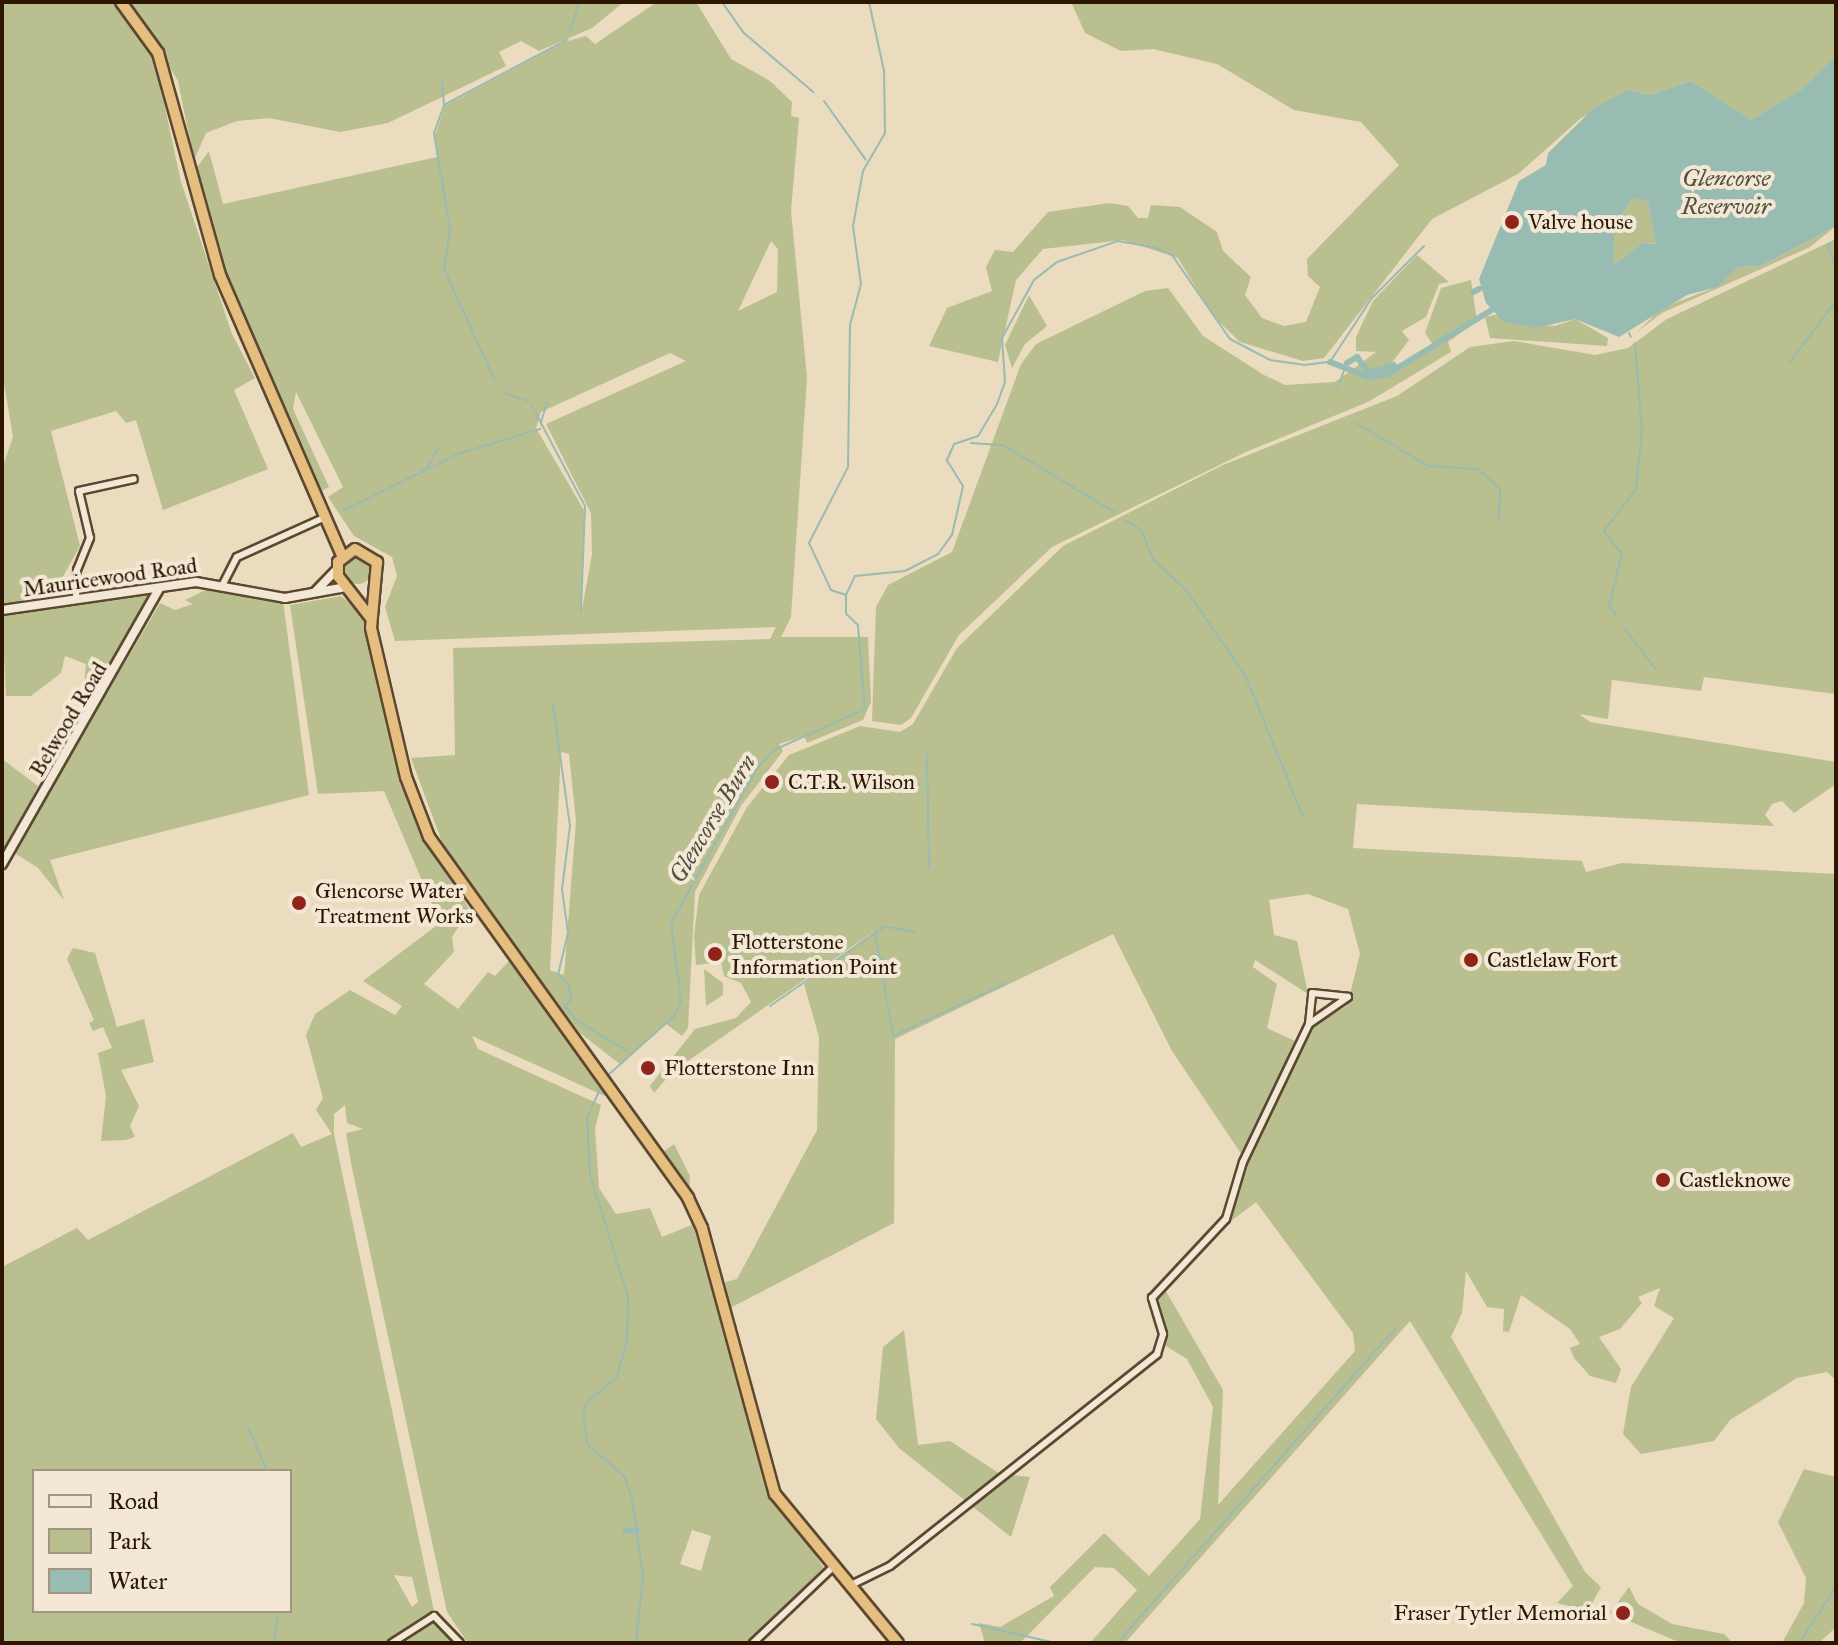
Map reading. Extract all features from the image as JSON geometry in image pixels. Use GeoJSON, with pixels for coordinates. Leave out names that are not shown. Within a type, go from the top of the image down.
{"type":"FeatureCollection","features":[{"type":"Feature","properties":{"kind":"highway"},"geometry":{"type":"LineString","coordinates":[[121,2],[158,53],[220,275],[338,534],[342,556],[337,569],[370,617]]}},
{"type":"Feature","properties":{"kind":"highway"},"geometry":{"type":"LineString","coordinates":[[338,534],[355,549],[374,556],[375,581],[370,617],[406,777],[429,837],[613,1093],[702,1228],[768,1478],[831,1569],[898,1643]]}},
{"type":"Feature","properties":{"kind":"highway"},"geometry":{"type":"LineString","coordinates":[[342,556],[355,549]]}},
{"type":"Feature","properties":{"kind":"highway"},"geometry":{"type":"LineString","coordinates":[[350,589],[375,581]]}},
{"type":"Feature","properties":{"kind":"street"},"geometry":{"type":"LineString","coordinates":[[76,599],[77,570],[90,538],[79,491],[134,479]]}},
{"type":"Feature","properties":{"kind":"street","name":"Mauricewood Road"},"geometry":{"type":"LineString","coordinates":[[223,584],[237,557],[321,519]]}},
{"type":"Feature","properties":{"kind":"street"},"geometry":{"type":"LineString","coordinates":[[314,593],[337,569]]}},
{"type":"Feature","properties":{"kind":"street","name":"Mauricewood Road"},"geometry":{"type":"LineString","coordinates":[[2,610],[159,589],[223,584],[285,598],[350,589]]}},
{"type":"Feature","properties":{"kind":"street","name":"Belwood Road"},"geometry":{"type":"LineString","coordinates":[[2,864],[159,589]]}},
{"type":"Feature","properties":{"kind":"street"},"geometry":{"type":"LineString","coordinates":[[848,1588],[890,1566],[1157,1354],[1163,1334],[1152,1298],[1226,1219],[1243,1162],[1309,1024],[1312,993],[1348,997],[1341,1007],[1309,1024]]}},
{"type":"Feature","properties":{"kind":"street"},"geometry":{"type":"LineString","coordinates":[[753,1643],[831,1569]]}},
{"type":"Feature","properties":{"kind":"street"},"geometry":{"type":"LineString","coordinates":[[392,1643],[434,1616],[460,1643]]}},
{"type":"Feature","properties":{"kind":"green space"},"geometry":{"type":"Polygon","coordinates":[[[2,2],[116,2],[155,61],[181,182],[232,334],[255,378],[234,390],[268,469],[163,510],[136,420],[126,423],[116,411],[51,431],[80,546],[50,600],[2,605],[2,469],[13,437],[2,371],[2,2]]]}},
{"type":"Feature","properties":{"kind":"green space"},"geometry":{"type":"Polygon","coordinates":[[[129,2],[624,2],[592,28],[539,51],[521,41],[499,52],[506,66],[388,123],[340,132],[269,118],[237,121],[206,133],[194,160],[178,81],[129,2]]]}},
{"type":"Feature","properties":{"kind":"green space"},"geometry":{"type":"Polygon","coordinates":[[[657,2],[696,2],[731,59],[770,81],[792,102],[791,116],[799,118],[791,211],[807,378],[791,617],[781,637],[868,637],[871,702],[863,720],[807,743],[804,736],[779,744],[783,751],[741,806],[695,892],[688,1028],[682,1036],[665,1023],[621,1065],[580,1033],[446,853],[411,758],[455,755],[453,648],[770,639],[776,627],[395,641],[385,607],[397,576],[392,557],[354,536],[328,497],[343,487],[296,392],[293,409],[329,487],[321,491],[221,264],[195,170],[209,151],[223,204],[437,157],[434,138],[445,106],[564,42],[586,36],[595,44],[657,2]],[[771,241],[738,311],[777,292],[778,249],[771,241]],[[670,353],[541,412],[536,428],[585,512],[581,614],[592,555],[591,513],[546,424],[686,361],[670,353]],[[561,752],[550,970],[564,975],[576,821],[569,754],[561,752]]]}},
{"type":"Feature","properties":{"kind":"green space"},"geometry":{"type":"Polygon","coordinates":[[[1071,2],[1836,2],[1836,56],[1802,89],[1751,120],[1691,81],[1650,95],[1628,90],[1580,119],[1518,174],[1432,219],[1324,358],[1303,361],[1240,342],[1213,316],[1178,258],[1123,240],[1043,249],[1016,280],[998,362],[929,346],[947,308],[992,291],[986,267],[995,250],[1013,252],[1048,212],[1109,203],[1128,206],[1138,218],[1148,218],[1151,205],[1180,207],[1217,232],[1223,251],[1251,277],[1245,295],[1262,318],[1284,326],[1306,322],[1320,287],[1308,276],[1307,259],[1399,165],[1361,122],[1294,110],[1217,64],[1153,49],[1121,51],[1085,33],[1071,2]]]}},
{"type":"Feature","properties":{"kind":"green space"},"geometry":{"type":"Polygon","coordinates":[[[1632,198],[1648,200],[1657,244],[1642,243],[1614,265],[1614,228],[1632,198]]]}},
{"type":"Feature","properties":{"kind":"green space"},"geometry":{"type":"Polygon","coordinates":[[[1836,226],[1810,247],[1662,313],[1638,331],[1662,308],[1716,287],[1737,267],[1761,266],[1836,226]]]}},
{"type":"Feature","properties":{"kind":"green space"},"geometry":{"type":"Polygon","coordinates":[[[1836,239],[1836,694],[1704,677],[1701,691],[1612,680],[1608,719],[1579,714],[1590,722],[1836,762],[1836,784],[1794,813],[1782,801],[1772,804],[1765,815],[1774,826],[1357,804],[1353,848],[1582,861],[1586,872],[1622,863],[1836,874],[1836,1380],[1827,1372],[1797,1378],[1730,1420],[1714,1441],[1641,1454],[1623,1434],[1631,1387],[1674,1318],[1654,1306],[1660,1288],[1638,1297],[1642,1303],[1620,1329],[1599,1337],[1621,1369],[1616,1383],[1590,1376],[1574,1358],[1570,1348],[1580,1344],[1570,1329],[1521,1295],[1509,1332],[1503,1331],[1504,1309],[1487,1307],[1466,1271],[1462,1313],[1451,1337],[1585,1572],[1601,1587],[1588,1611],[1557,1603],[1573,1586],[1410,1321],[1125,1643],[1090,1643],[1137,1590],[1114,1568],[1095,1567],[1021,1642],[985,1643],[979,1623],[1000,1627],[1054,1596],[1050,1587],[1104,1533],[1149,1576],[1200,1519],[1213,1407],[1187,1359],[1166,1346],[1156,1299],[1163,1286],[1223,1390],[1218,1505],[1355,1351],[1353,1333],[1256,1202],[1230,1222],[1246,1162],[1310,1028],[1347,1006],[1360,954],[1348,909],[1308,894],[1269,900],[1274,935],[1297,941],[1308,994],[1255,960],[1253,967],[1277,984],[1267,1028],[1297,1042],[1242,1155],[1172,1051],[1113,934],[895,1039],[894,1223],[730,1308],[725,1282],[737,1279],[817,1130],[819,1037],[804,984],[876,930],[672,1072],[654,1093],[650,1086],[695,1029],[736,1018],[751,1002],[741,983],[724,976],[721,962],[696,965],[694,935],[699,895],[747,807],[789,755],[860,726],[900,732],[913,724],[957,648],[1063,546],[1223,465],[1397,396],[1470,347],[1514,341],[1595,355],[1628,348],[1667,319],[1836,239]]]}},
{"type":"Feature","properties":{"kind":"green space"},"geometry":{"type":"Polygon","coordinates":[[[1417,255],[1449,282],[1439,284],[1426,317],[1402,331],[1409,340],[1391,364],[1396,371],[1434,346],[1425,333],[1441,288],[1471,280],[1477,321],[1448,342],[1451,352],[1368,402],[1246,452],[1052,547],[959,635],[911,718],[901,725],[872,721],[876,607],[888,585],[952,552],[1021,364],[1036,344],[1145,291],[1168,288],[1203,336],[1264,375],[1285,385],[1335,382],[1376,352],[1356,351],[1356,337],[1373,301],[1417,255]]]}},
{"type":"Feature","properties":{"kind":"green space"},"geometry":{"type":"Polygon","coordinates":[[[1029,295],[1047,326],[1025,344],[1012,368],[1005,345],[1029,295]]]}},
{"type":"Feature","properties":{"kind":"green space"},"geometry":{"type":"Polygon","coordinates":[[[1500,314],[1504,322],[1555,326],[1575,319],[1608,338],[1607,346],[1490,338],[1485,317],[1500,314]]]}},
{"type":"Feature","properties":{"kind":"green space"},"geometry":{"type":"Polygon","coordinates":[[[358,556],[368,560],[372,570],[368,580],[358,584],[348,580],[344,570],[348,560],[358,556]]]}},
{"type":"Feature","properties":{"kind":"green space"},"geometry":{"type":"Polygon","coordinates":[[[212,587],[283,601],[309,795],[50,860],[64,900],[38,868],[13,852],[160,603],[175,610],[193,604],[185,600],[212,587]]]}},
{"type":"Feature","properties":{"kind":"green space"},"geometry":{"type":"Polygon","coordinates":[[[152,594],[80,728],[86,664],[65,656],[61,673],[31,696],[6,696],[2,614],[152,594]]]}},
{"type":"Feature","properties":{"kind":"green space"},"geometry":{"type":"Polygon","coordinates":[[[341,596],[363,614],[410,804],[469,909],[452,937],[454,952],[424,984],[458,1009],[488,972],[495,976],[509,961],[607,1097],[472,1036],[478,1049],[601,1105],[595,1129],[599,1188],[616,1214],[650,1208],[662,1237],[692,1225],[705,1256],[765,1482],[824,1568],[749,1643],[468,1643],[447,1612],[352,1168],[346,1133],[363,1129],[347,1123],[345,1105],[334,1114],[334,1134],[434,1611],[386,1643],[2,1643],[2,1267],[77,1228],[88,1240],[293,1133],[301,1147],[332,1134],[316,1110],[323,1098],[306,1035],[315,1014],[350,990],[395,1015],[402,1006],[363,981],[440,923],[384,791],[318,794],[290,605],[341,596]],[[692,1530],[680,1564],[701,1571],[711,1536],[692,1530]],[[394,1575],[412,1607],[418,1602],[412,1577],[394,1575]]]}},
{"type":"Feature","properties":{"kind":"green space"},"geometry":{"type":"Polygon","coordinates":[[[2,759],[38,786],[2,859],[2,759]]]}},
{"type":"Feature","properties":{"kind":"green space"},"geometry":{"type":"Polygon","coordinates":[[[73,948],[95,953],[117,1027],[144,1019],[154,1062],[121,1070],[139,1106],[130,1126],[135,1137],[125,1140],[101,1141],[106,1096],[98,1053],[112,1048],[103,1027],[93,1031],[89,1023],[94,1020],[67,959],[73,948]]]}},
{"type":"Feature","properties":{"kind":"green space"},"geometry":{"type":"Polygon","coordinates":[[[704,969],[723,983],[723,995],[706,1006],[704,969]]]}},
{"type":"Feature","properties":{"kind":"green space"},"geometry":{"type":"Polygon","coordinates":[[[674,1144],[690,1176],[689,1194],[663,1152],[674,1144]]]}},
{"type":"Feature","properties":{"kind":"green space"},"geometry":{"type":"Polygon","coordinates":[[[904,1330],[918,1445],[950,1441],[1000,1474],[1030,1477],[1011,1537],[899,1448],[876,1419],[883,1347],[904,1330]]]}},
{"type":"Feature","properties":{"kind":"green space"},"geometry":{"type":"Polygon","coordinates":[[[1804,1469],[1836,1477],[1836,1627],[1819,1643],[1782,1643],[1804,1603],[1806,1578],[1778,1522],[1804,1469]]]}},
{"type":"Feature","properties":{"kind":"green space"},"geometry":{"type":"Polygon","coordinates":[[[1629,1587],[1638,1604],[1672,1624],[1724,1634],[1733,1643],[1681,1643],[1610,1613],[1629,1587]]]}},
{"type":"Feature","properties":{"kind":"green space"},"geometry":{"type":"Polygon","coordinates":[[[435,1619],[454,1643],[396,1643],[435,1619]]]}},
{"type":"Feature","properties":{"kind":"water","name":"Glencorse Reservoir"},"geometry":{"type":"Polygon","coordinates":[[[1836,56],[1836,226],[1761,266],[1738,267],[1717,287],[1687,295],[1619,337],[1575,319],[1535,328],[1504,322],[1486,303],[1479,279],[1519,181],[1546,165],[1548,153],[1594,108],[1628,90],[1650,95],[1691,81],[1751,120],[1802,89],[1836,56]],[[1632,198],[1614,228],[1614,265],[1642,243],[1656,244],[1648,201],[1632,198]]]}},
{"type":"Feature","properties":{"kind":"waterway"},"geometry":{"type":"LineString","coordinates":[[570,32],[580,2]]}},
{"type":"Feature","properties":{"kind":"waterway"},"geometry":{"type":"LineString","coordinates":[[722,2],[744,33],[813,92]]}},
{"type":"Feature","properties":{"kind":"waterway"},"geometry":{"type":"LineString","coordinates":[[846,595],[831,590],[809,543],[848,467],[850,325],[861,284],[853,226],[863,171],[885,133],[884,71],[869,2]]}},
{"type":"Feature","properties":{"kind":"waterway"},"geometry":{"type":"LineString","coordinates":[[494,379],[444,269],[450,228],[434,133],[444,105],[568,39]]}},
{"type":"Feature","properties":{"kind":"waterway"},"geometry":{"type":"LineString","coordinates":[[442,82],[444,104]]}},
{"type":"Feature","properties":{"kind":"waterway"},"geometry":{"type":"LineString","coordinates":[[824,101],[866,160]]}},
{"type":"Feature","properties":{"kind":"waterway"},"geometry":{"type":"LineString","coordinates":[[1836,240],[1828,245],[1836,270]]}},
{"type":"Feature","properties":{"kind":"waterway","name":"Glencorse Burn"},"geometry":{"type":"LineString","coordinates":[[607,1076],[674,1016],[681,1000],[671,923],[758,767],[774,750],[865,709],[858,625],[846,614],[846,595],[855,576],[905,571],[938,554],[952,535],[963,486],[947,460],[954,444],[978,436],[997,404],[1005,382],[1002,338],[1034,280],[1057,262],[1118,241],[1156,248],[1172,255],[1230,339],[1270,360],[1304,365],[1330,362],[1371,299],[1424,246]]}},
{"type":"Feature","properties":{"kind":"waterway"},"geometry":{"type":"LineString","coordinates":[[1473,292],[1479,289]]}},
{"type":"Feature","properties":{"kind":"waterway"},"geometry":{"type":"LineString","coordinates":[[1790,362],[1836,301]]}},
{"type":"Feature","properties":{"kind":"waterway"},"geometry":{"type":"LineString","coordinates":[[1330,362],[1368,377],[1388,374],[1495,308]]}},
{"type":"Feature","properties":{"kind":"waterway"},"geometry":{"type":"LineString","coordinates":[[1629,333],[1631,337]]}},
{"type":"Feature","properties":{"kind":"waterway"},"geometry":{"type":"LineString","coordinates":[[1616,615],[1609,606],[1622,554],[1604,531],[1636,489],[1642,432],[1635,343]]}},
{"type":"Feature","properties":{"kind":"waterway"},"geometry":{"type":"LineString","coordinates":[[1347,363],[1357,357],[1368,373],[1394,365]]}},
{"type":"Feature","properties":{"kind":"waterway"},"geometry":{"type":"LineString","coordinates":[[1337,389],[1347,363]]}},
{"type":"Feature","properties":{"kind":"waterway"},"geometry":{"type":"LineString","coordinates":[[504,393],[528,401]]}},
{"type":"Feature","properties":{"kind":"waterway"},"geometry":{"type":"LineString","coordinates":[[541,422],[547,402]]}},
{"type":"Feature","properties":{"kind":"waterway"},"geometry":{"type":"LineString","coordinates":[[532,406],[585,506],[581,612]]}},
{"type":"Feature","properties":{"kind":"waterway"},"geometry":{"type":"LineString","coordinates":[[1356,423],[1428,466],[1478,469],[1500,489],[1499,521]]}},
{"type":"Feature","properties":{"kind":"waterway"},"geometry":{"type":"LineString","coordinates":[[343,511],[458,454],[540,429]]}},
{"type":"Feature","properties":{"kind":"waterway"},"geometry":{"type":"LineString","coordinates":[[971,443],[1003,445],[1114,512]]}},
{"type":"Feature","properties":{"kind":"waterway"},"geometry":{"type":"LineString","coordinates":[[424,472],[440,446]]}},
{"type":"Feature","properties":{"kind":"waterway"},"geometry":{"type":"LineString","coordinates":[[1125,520],[1141,530],[1154,560],[1187,591],[1246,677],[1303,817]]}},
{"type":"Feature","properties":{"kind":"waterway"},"geometry":{"type":"LineString","coordinates":[[1624,628],[1655,668]]}},
{"type":"Feature","properties":{"kind":"waterway"},"geometry":{"type":"LineString","coordinates":[[553,705],[570,826],[562,889],[568,933],[558,975],[568,984],[572,999],[565,1006],[576,1020],[627,1051]]}},
{"type":"Feature","properties":{"kind":"waterway"},"geometry":{"type":"LineString","coordinates":[[927,754],[929,869]]}},
{"type":"Feature","properties":{"kind":"waterway"},"geometry":{"type":"LineString","coordinates":[[770,1006],[885,926],[914,932]]}},
{"type":"Feature","properties":{"kind":"waterway"},"geometry":{"type":"LineString","coordinates":[[875,932],[893,1036],[1006,983]]}},
{"type":"Feature","properties":{"kind":"waterway"},"geometry":{"type":"LineString","coordinates":[[876,955],[892,965]]}},
{"type":"Feature","properties":{"kind":"waterway","name":"Glencorse Burn"},"geometry":{"type":"LineString","coordinates":[[602,1085],[587,1117],[590,1175],[628,1296],[627,1341],[617,1377],[586,1403],[583,1418],[588,1445],[625,1477],[632,1498],[643,1576],[636,1643]]}},
{"type":"Feature","properties":{"kind":"waterway"},"geometry":{"type":"LineString","coordinates":[[1117,1643],[1395,1329]]}},
{"type":"Feature","properties":{"kind":"waterway"},"geometry":{"type":"LineString","coordinates":[[248,1427],[266,1469]]}},
{"type":"Feature","properties":{"kind":"waterway"},"geometry":{"type":"LineString","coordinates":[[625,1531],[637,1530]]}},
{"type":"Feature","properties":{"kind":"waterway"},"geometry":{"type":"LineString","coordinates":[[1799,1643],[1836,1587]]}},
{"type":"Feature","properties":{"kind":"waterway"},"geometry":{"type":"LineString","coordinates":[[274,1643],[278,1613]]}},
{"type":"Feature","properties":{"kind":"waterway"},"geometry":{"type":"LineString","coordinates":[[972,1624],[1056,1643]]}},
{"type":"Feature","properties":{"kind":"place","name":"Valve house"},"geometry":{"type":"Point","coordinates":[1512,222]}},
{"type":"Feature","properties":{"kind":"place","name":"C.T.R. Wilson"},"geometry":{"type":"Point","coordinates":[772,782]}},
{"type":"Feature","properties":{"kind":"place","name":"Glencorse Water Treatment Works"},"geometry":{"type":"Point","coordinates":[299,903]}},
{"type":"Feature","properties":{"kind":"place","name":"Flotterstone Information Point"},"geometry":{"type":"Point","coordinates":[715,954]}},
{"type":"Feature","properties":{"kind":"place","name":"Castlelaw Fort"},"geometry":{"type":"Point","coordinates":[1471,960]}},
{"type":"Feature","properties":{"kind":"place","name":"Flotterstone Inn"},"geometry":{"type":"Point","coordinates":[648,1068]}},
{"type":"Feature","properties":{"kind":"place","name":"Castleknowe"},"geometry":{"type":"Point","coordinates":[1663,1180]}},
{"type":"Feature","properties":{"kind":"place","name":"Fraser Tytler Memorial"},"geometry":{"type":"Point","coordinates":[1623,1613]}}]}
